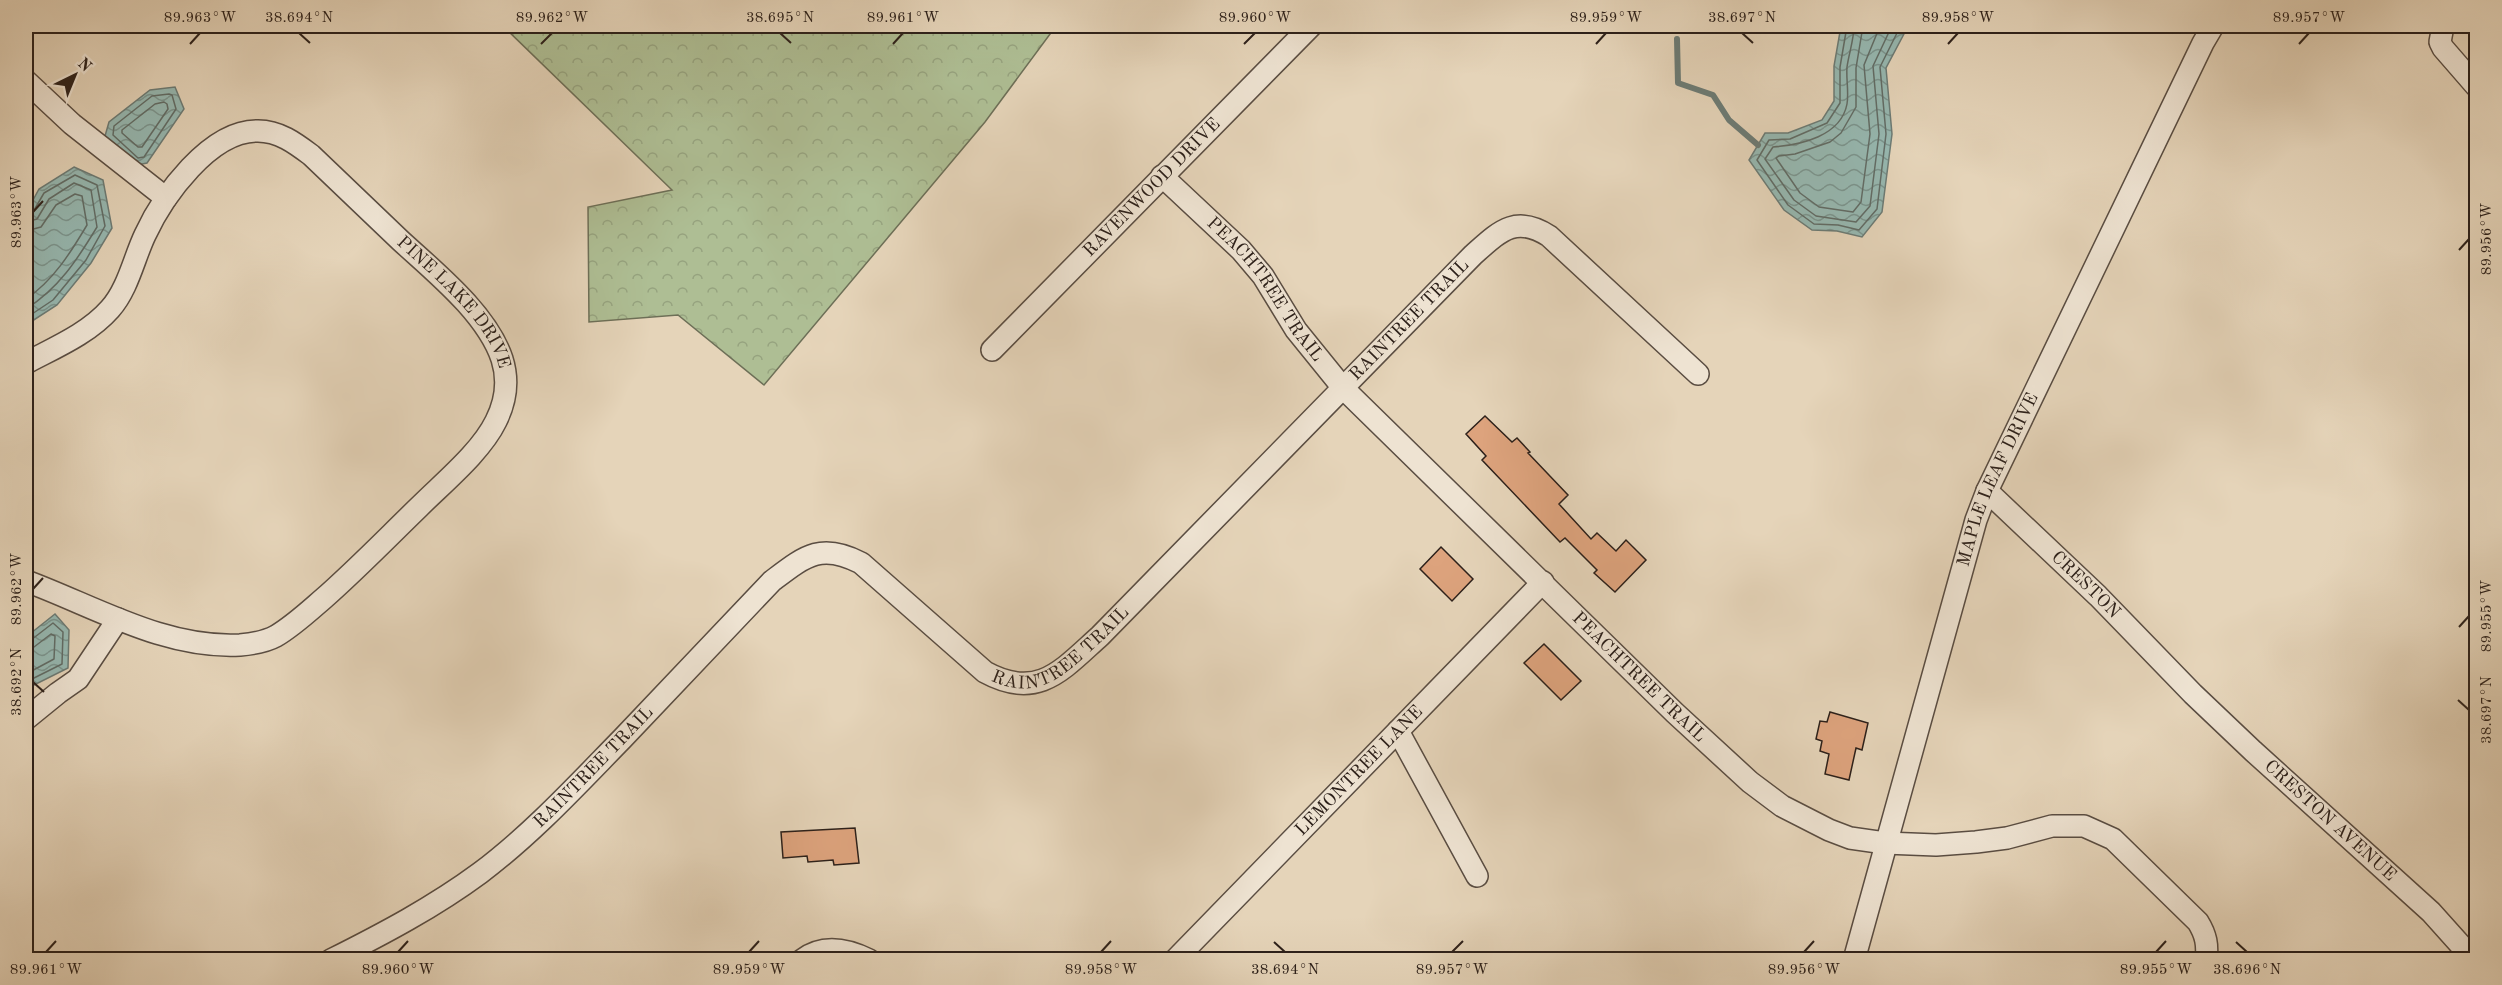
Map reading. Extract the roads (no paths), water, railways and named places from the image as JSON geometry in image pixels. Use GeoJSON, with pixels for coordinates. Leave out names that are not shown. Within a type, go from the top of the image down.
{"type":"FeatureCollection","features":[{"type":"Feature","properties":{"kind":"street","name":"RAVENWOOD DRIVE"},"geometry":{"type":"LineString","coordinates":[[992,350],[1311,26]]}},
{"type":"Feature","properties":{"kind":"street","name":"MAPLE LEAF DRIVE"},"geometry":{"type":"LineString","coordinates":[[1854,960],[1976,520],[1987,491],[2213,26]]}},
{"type":"Feature","properties":{"kind":"street"},"geometry":{"type":"LineString","coordinates":[[2442,26],[2440,42],[2443,48],[2476,86]]}},
{"type":"Feature","properties":{"kind":"street"},"geometry":{"type":"LineString","coordinates":[[26,81],[72,124],[166,198]]}},
{"type":"Feature","properties":{"kind":"street","name":"PINE LAKE DRIVE"},"geometry":{"type":"LineString","coordinates":[[26,363],[92,325],[111,309],[123,290],[145,234],[166,198],[196,162],[213,148],[235,135],[261,130],[294,142],[439,276],[477,316],[492,338],[506,375],[503,407],[495,424],[482,442],[348,577],[301,619],[275,637],[259,643],[240,645],[209,644],[172,636],[118,619],[70,597],[26,581]]}},
{"type":"Feature","properties":{"kind":"street","name":"PEACHTREE TRAIL"},"geometry":{"type":"LineString","coordinates":[[1162,176],[1241,250],[1263,276],[1296,330],[1343,388],[1675,713],[1750,782],[1782,807],[1850,838],[1885,843],[1936,845],[1976,843],[2063,824],[2093,829],[2113,839],[2198,922],[2205,934],[2207,947],[2205,960]]}},
{"type":"Feature","properties":{"kind":"street","name":"RAINTREE TRAIL"},"geometry":{"type":"LineString","coordinates":[[332,960],[434,904],[480,873],[518,843],[580,783],[772,581],[795,564],[820,553],[844,554],[861,563],[985,672],[1002,681],[1017,684],[1032,684],[1048,678],[1066,666],[1100,636],[1473,255],[1497,234],[1512,226],[1536,227],[1549,236],[1698,374]]}},
{"type":"Feature","properties":{"kind":"street","name":"CRESTON"},"geometry":{"type":"LineString","coordinates":[[1987,491],[2098,596],[2183,683]]}},
{"type":"Feature","properties":{"kind":"street","name":"LEMONTREE LANE"},"geometry":{"type":"LineString","coordinates":[[1175,960],[1543,582]]}},
{"type":"Feature","properties":{"kind":"street"},"geometry":{"type":"LineString","coordinates":[[26,719],[78,680],[118,619]]}},
{"type":"Feature","properties":{"kind":"street","name":"CRESTON AVENUE"},"geometry":{"type":"LineString","coordinates":[[2183,683],[2253,751],[2422,904],[2475,960]]}},
{"type":"Feature","properties":{"kind":"street"},"geometry":{"type":"LineString","coordinates":[[1398,731],[1477,876]]}},
{"type":"Feature","properties":{"kind":"street"},"geometry":{"type":"LineString","coordinates":[[802,960],[818,951],[837,949],[869,960]]}},
{"type":"Feature","properties":{"kind":"water"},"geometry":{"type":"Polygon","coordinates":[[[1841,26],[1902,26],[1905,32],[1886,68],[1892,134],[1882,212],[1862,237],[1837,231],[1812,230],[1784,210],[1749,160],[1765,133],[1788,133],[1822,120],[1834,101],[1834,66],[1841,26]]]}},
{"type":"Feature","properties":{"kind":"water"},"geometry":{"type":"Polygon","coordinates":[[[175,87],[184,109],[147,163],[137,165],[105,136],[109,122],[150,90],[175,87]]]}},
{"type":"Feature","properties":{"kind":"water"},"geometry":{"type":"Polygon","coordinates":[[[74,167],[103,180],[112,228],[91,263],[57,305],[26,325],[26,213],[39,189],[74,167]]]}},
{"type":"Feature","properties":{"kind":"water"},"geometry":{"type":"Polygon","coordinates":[[[55,614],[69,630],[68,668],[26,689],[26,637],[55,614]]]}},
{"type":"Feature","properties":{"kind":"waterway"},"geometry":{"type":"LineString","coordinates":[[1677,39],[1678,83],[1713,95],[1729,120],[1758,145]]}}]}
